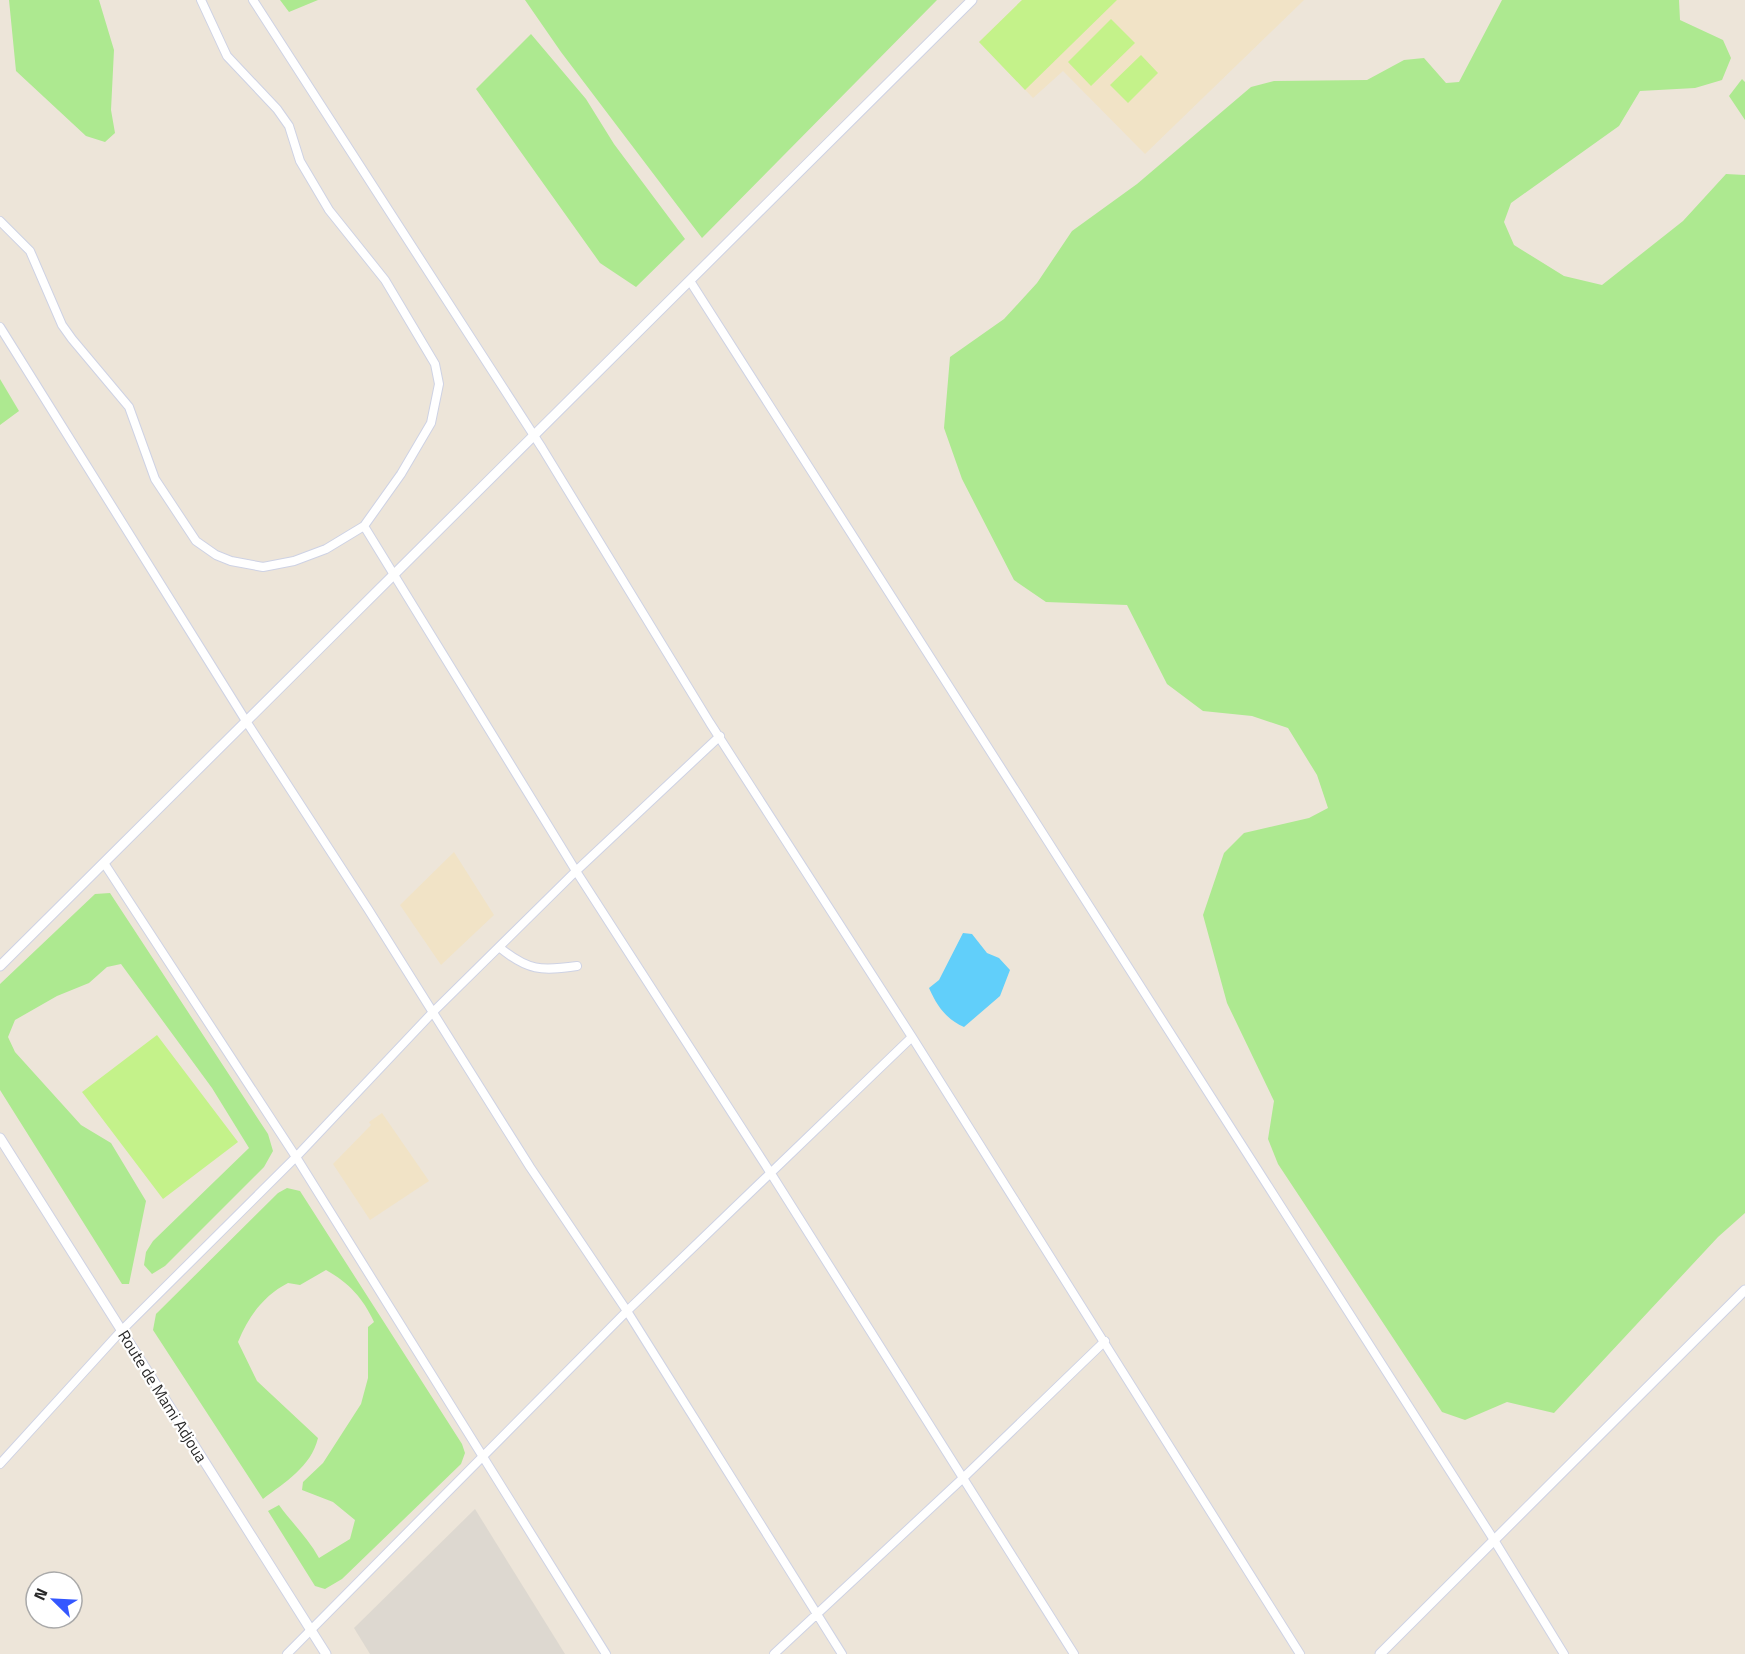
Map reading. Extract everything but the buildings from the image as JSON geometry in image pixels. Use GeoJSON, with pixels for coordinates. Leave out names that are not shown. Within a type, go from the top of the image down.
{"type":"FeatureCollection","features":[{"type":"Feature","properties":{"kind":"street"},"geometry":{"type":"LineString","coordinates":[[0,221],[30,251],[62,325],[129,407],[155,479],[196,541],[223,558],[263,567],[294,561],[326,549],[364,526],[401,474],[431,423],[439,384],[435,364],[385,280],[329,210],[300,161],[289,126],[277,109],[227,56],[201,0]]}},
{"type":"Feature","properties":{"kind":"street"},"geometry":{"type":"LineString","coordinates":[[253,0],[534,437],[720,736],[1105,1341],[1300,1654]]}},
{"type":"Feature","properties":{"kind":"street"},"geometry":{"type":"LineString","coordinates":[[0,966],[972,0]]}},
{"type":"Feature","properties":{"kind":"street"},"geometry":{"type":"LineString","coordinates":[[690,281],[1494,1540],[1564,1654]]}},
{"type":"Feature","properties":{"kind":"street"},"geometry":{"type":"LineString","coordinates":[[0,327],[246,721],[434,1011],[530,1167],[627,1311],[842,1654]]}},
{"type":"Feature","properties":{"kind":"street"},"geometry":{"type":"LineString","coordinates":[[364,526],[392,576],[576,872],[770,1172],[1074,1654]]}},
{"type":"Feature","properties":{"kind":"street"},"geometry":{"type":"LineString","coordinates":[[0,1464],[122,1330],[296,1158],[434,1011],[720,736]]}},
{"type":"Feature","properties":{"kind":"street"},"geometry":{"type":"LineString","coordinates":[[104,863],[296,1158],[606,1654]]}},
{"type":"Feature","properties":{"kind":"street"},"geometry":{"type":"LineString","coordinates":[[499,947],[524,966],[547,970],[577,966]]}},
{"type":"Feature","properties":{"kind":"street"},"geometry":{"type":"LineString","coordinates":[[287,1654],[627,1311],[912,1037]]}},
{"type":"Feature","properties":{"kind":"street","name":"Route de Mami Adjoua"},"geometry":{"type":"LineString","coordinates":[[0,1138],[326,1654]]}},
{"type":"Feature","properties":{"kind":"street"},"geometry":{"type":"LineString","coordinates":[[1380,1654],[1745,1290]]}},
{"type":"Feature","properties":{"kind":"street"},"geometry":{"type":"LineString","coordinates":[[774,1654],[816,1612],[962,1479],[1105,1341]]}},
{"type":"Feature","properties":{"kind":"shaded area"},"geometry":{"type":"Polygon","coordinates":[[[1022,0],[1304,0],[1145,154],[1063,71],[1033,98],[979,42],[1022,0]]]}},
{"type":"Feature","properties":{"kind":"shaded area"},"geometry":{"type":"Polygon","coordinates":[[[454,852],[494,915],[441,965],[400,905],[454,852]]]}},
{"type":"Feature","properties":{"kind":"shaded area"},"geometry":{"type":"Polygon","coordinates":[[[382,1113],[429,1181],[370,1220],[333,1164],[371,1125],[369,1122],[382,1113]]]}},
{"type":"Feature","properties":{"kind":"shaded area"},"geometry":{"type":"Polygon","coordinates":[[[475,1509],[565,1654],[370,1654],[354,1628],[475,1509]]]}},
{"type":"Feature","properties":{"kind":"green space"},"geometry":{"type":"Polygon","coordinates":[[[9,0],[99,0],[114,50],[111,110],[115,133],[105,142],[86,136],[16,71],[9,0]]]}},
{"type":"Feature","properties":{"kind":"green space"},"geometry":{"type":"Polygon","coordinates":[[[280,0],[318,0],[289,12],[280,0]]]}},
{"type":"Feature","properties":{"kind":"green space"},"geometry":{"type":"Polygon","coordinates":[[[525,0],[937,0],[702,238],[561,52],[525,0]]]}},
{"type":"Feature","properties":{"kind":"green space"},"geometry":{"type":"Polygon","coordinates":[[[1022,0],[1117,0],[1025,90],[979,42],[1022,0]]]}},
{"type":"Feature","properties":{"kind":"green space"},"geometry":{"type":"Polygon","coordinates":[[[1502,0],[1679,0],[1680,20],[1723,40],[1731,58],[1722,80],[1695,88],[1640,91],[1619,126],[1511,203],[1504,222],[1514,245],[1564,276],[1602,285],[1683,221],[1726,174],[1745,175],[1745,1213],[1718,1237],[1554,1413],[1507,1402],[1465,1420],[1442,1412],[1278,1164],[1268,1139],[1274,1101],[1227,1003],[1203,915],[1224,853],[1244,833],[1309,818],[1328,808],[1317,775],[1288,728],[1252,716],[1203,711],[1167,684],[1127,605],[1046,602],[1014,580],[962,479],[944,428],[950,357],[1004,319],[1037,283],[1072,231],[1137,184],[1251,87],[1274,81],[1367,80],[1404,60],[1424,58],[1446,83],[1459,82],[1502,0]]]}},
{"type":"Feature","properties":{"kind":"green space"},"geometry":{"type":"Polygon","coordinates":[[[1111,19],[1135,43],[1091,86],[1068,62],[1111,19]]]}},
{"type":"Feature","properties":{"kind":"green space"},"geometry":{"type":"Polygon","coordinates":[[[531,34],[586,99],[614,144],[685,239],[636,287],[600,263],[476,89],[531,34]]]}},
{"type":"Feature","properties":{"kind":"green space"},"geometry":{"type":"Polygon","coordinates":[[[1141,55],[1158,73],[1128,103],[1110,85],[1141,55]]]}},
{"type":"Feature","properties":{"kind":"green space"},"geometry":{"type":"Polygon","coordinates":[[[1742,79],[1745,82],[1745,120],[1729,96],[1742,79]]]}},
{"type":"Feature","properties":{"kind":"green space"},"geometry":{"type":"Polygon","coordinates":[[[0,379],[19,411],[0,425],[0,379]]]}},
{"type":"Feature","properties":{"kind":"green space"},"geometry":{"type":"Polygon","coordinates":[[[110,893],[268,1134],[273,1151],[264,1167],[165,1266],[152,1274],[144,1265],[146,1252],[153,1241],[249,1148],[212,1088],[121,964],[107,967],[89,983],[57,996],[15,1020],[8,1037],[15,1052],[81,1125],[111,1143],[146,1201],[129,1284],[122,1284],[0,1090],[0,984],[95,894],[110,893]]]}},
{"type":"Feature","properties":{"kind":"green space"},"geometry":{"type":"Polygon","coordinates":[[[157,1035],[238,1142],[163,1199],[82,1092],[157,1035]]]}},
{"type":"Feature","properties":{"kind":"green space"},"geometry":{"type":"Polygon","coordinates":[[[287,1188],[300,1191],[462,1444],[465,1453],[461,1464],[342,1579],[325,1589],[315,1586],[268,1511],[279,1505],[319,1558],[350,1539],[355,1520],[333,1502],[302,1490],[303,1482],[323,1463],[361,1404],[368,1378],[368,1327],[374,1322],[365,1306],[342,1280],[326,1270],[300,1285],[288,1283],[279,1288],[264,1301],[247,1324],[238,1342],[257,1381],[318,1438],[315,1448],[303,1466],[263,1499],[153,1330],[156,1314],[278,1193],[287,1188]]]}},
{"type":"Feature","properties":{"kind":"water"},"geometry":{"type":"Polygon","coordinates":[[[963,933],[972,934],[987,953],[999,958],[1010,970],[1000,996],[964,1027],[943,1011],[929,988],[939,980],[963,933]]]}}]}
